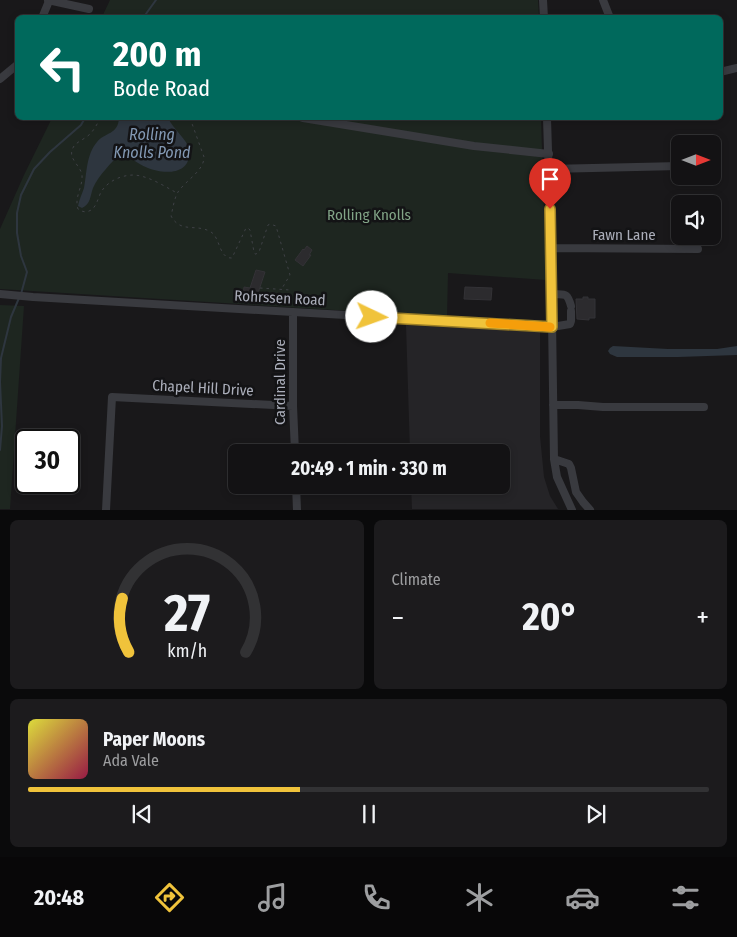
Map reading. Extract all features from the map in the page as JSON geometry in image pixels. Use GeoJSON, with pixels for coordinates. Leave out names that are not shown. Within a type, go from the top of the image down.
{"type":"FeatureCollection","features":[{"type":"Feature","properties":{"kind":"street"},"geometry":{"type":"LineString","coordinates":[[43,15],[48,0],[89,9]]}},
{"type":"Feature","properties":{"kind":"street"},"geometry":{"type":"LineString","coordinates":[[543,0],[544,15]]}},
{"type":"Feature","properties":{"kind":"street"},"geometry":{"type":"LineString","coordinates":[[603,0],[609,15]]}},
{"type":"Feature","properties":{"kind":"street"},"geometry":{"type":"LineString","coordinates":[[0,79],[15,66]]}},
{"type":"Feature","properties":{"kind":"street"},"geometry":{"type":"LineString","coordinates":[[723,71],[737,68]]}},
{"type":"Feature","properties":{"kind":"street"},"geometry":{"type":"LineString","coordinates":[[315,120],[474,146],[549,154]]}},
{"type":"Feature","properties":{"kind":"street"},"geometry":{"type":"LineString","coordinates":[[547,120],[554,459],[557,477],[572,510]]}},
{"type":"Feature","properties":{"kind":"street"},"geometry":{"type":"LineString","coordinates":[[549,169],[671,166]]}},
{"type":"Feature","properties":{"kind":"street","name":"Fawn Lane"},"geometry":{"type":"LineString","coordinates":[[551,248],[698,249]]}},
{"type":"Feature","properties":{"kind":"street","name":"Rohrssen Road"},"geometry":{"type":"LineString","coordinates":[[0,294],[552,327]]}},
{"type":"Feature","properties":{"kind":"street"},"geometry":{"type":"LineString","coordinates":[[551,294],[566,295],[569,297],[572,308],[570,324],[552,327]]}},
{"type":"Feature","properties":{"kind":"street","name":"Cardinal Drive"},"geometry":{"type":"LineString","coordinates":[[293,312],[295,444]]}},
{"type":"Feature","properties":{"kind":"street","name":"Chapel Hill Drive"},"geometry":{"type":"LineString","coordinates":[[106,510],[112,397],[293,406]]}},
{"type":"Feature","properties":{"kind":"street"},"geometry":{"type":"LineString","coordinates":[[553,405],[704,407]]}},
{"type":"Feature","properties":{"kind":"street"},"geometry":{"type":"LineString","coordinates":[[554,459],[569,464],[576,492],[590,510]]}},
{"type":"Feature","properties":{"kind":"street"},"geometry":{"type":"LineString","coordinates":[[296,494],[297,510]]}},
{"type":"Feature","properties":{"kind":"path"},"geometry":{"type":"LineString","coordinates":[[99,120],[90,134],[80,140],[71,152],[72,158],[81,171],[82,177],[76,204],[78,210],[83,212],[89,211],[94,207],[102,190],[110,182],[123,176],[139,176],[178,193]]}},
{"type":"Feature","properties":{"kind":"path"},"geometry":{"type":"LineString","coordinates":[[191,120],[204,157],[204,162],[201,168],[178,193],[171,216],[180,226],[211,232],[216,237],[226,258],[232,258],[246,228],[250,230],[256,254],[259,252],[268,225],[276,226],[290,275],[281,290]]}},
{"type":"Feature","properties":{"kind":"path"},"geometry":{"type":"LineString","coordinates":[[260,288],[290,290]]}},
{"type":"Feature","properties":{"kind":"shaded area"},"geometry":{"type":"Polygon","coordinates":[[[406,325],[540,332],[540,436],[544,477],[550,496],[558,509],[412,509],[411,494],[510,494],[510,444],[410,444],[406,325]]]}},
{"type":"Feature","properties":{"kind":"green space"},"geometry":{"type":"Polygon","coordinates":[[[110,0],[538,0],[539,15],[103,15],[110,0]]]}},
{"type":"Feature","properties":{"kind":"green space","name":"Rolling Knolls"},"geometry":{"type":"Polygon","coordinates":[[[51,120],[541,120],[546,280],[448,273],[447,317],[0,289],[0,229],[51,120]]]}},
{"type":"Feature","properties":{"kind":"green space"},"geometry":{"type":"Polygon","coordinates":[[[0,305],[24,306],[10,509],[0,509],[0,305]]]}},
{"type":"Feature","properties":{"kind":"water","name":"Rolling Knolls Pond"},"geometry":{"type":"Polygon","coordinates":[[[119,120],[169,120],[188,146],[188,161],[182,168],[163,172],[141,165],[124,151],[95,183],[89,202],[82,208],[78,206],[93,147],[100,139],[111,133],[119,120]]]}},
{"type":"Feature","properties":{"kind":"water"},"geometry":{"type":"Polygon","coordinates":[[[613,346],[717,349],[737,346],[737,355],[617,357],[608,351],[613,346]]]}},
{"type":"Feature","properties":{"kind":"building"},"geometry":{"type":"Polygon","coordinates":[[[307,246],[312,250],[309,255],[311,255],[303,266],[295,260],[307,246]]]}},
{"type":"Feature","properties":{"kind":"building"},"geometry":{"type":"Polygon","coordinates":[[[256,270],[265,272],[258,298],[243,295],[244,287],[250,288],[256,270]]]}},
{"type":"Feature","properties":{"kind":"building"},"geometry":{"type":"Polygon","coordinates":[[[465,287],[492,288],[491,300],[464,299],[465,287]]]}},
{"type":"Feature","properties":{"kind":"building"},"geometry":{"type":"Polygon","coordinates":[[[583,297],[595,299],[595,318],[589,318],[589,320],[577,319],[576,299],[583,299],[583,297]]]}},
{"type":"Feature","properties":{"kind":"waterway"},"geometry":{"type":"LineString","coordinates":[[145,15],[156,0]]}},
{"type":"Feature","properties":{"kind":"waterway"},"geometry":{"type":"LineString","coordinates":[[21,294],[27,272],[21,256],[17,233],[17,213],[21,195],[34,169],[81,125],[84,120]]}},
{"type":"Feature","properties":{"kind":"waterway"},"geometry":{"type":"LineString","coordinates":[[0,450],[2,426],[1,358],[11,317],[19,298]]}},
{"type":"Feature","properties":{"kind":"slow traffic"},"geometry":{"type":"LineString","coordinates":[[490,323],[550,327]]}},
{"type":"Feature","properties":{"kind":"route"},"geometry":{"type":"LineString","coordinates":[[372,317],[552,327],[550,209]]}}]}
